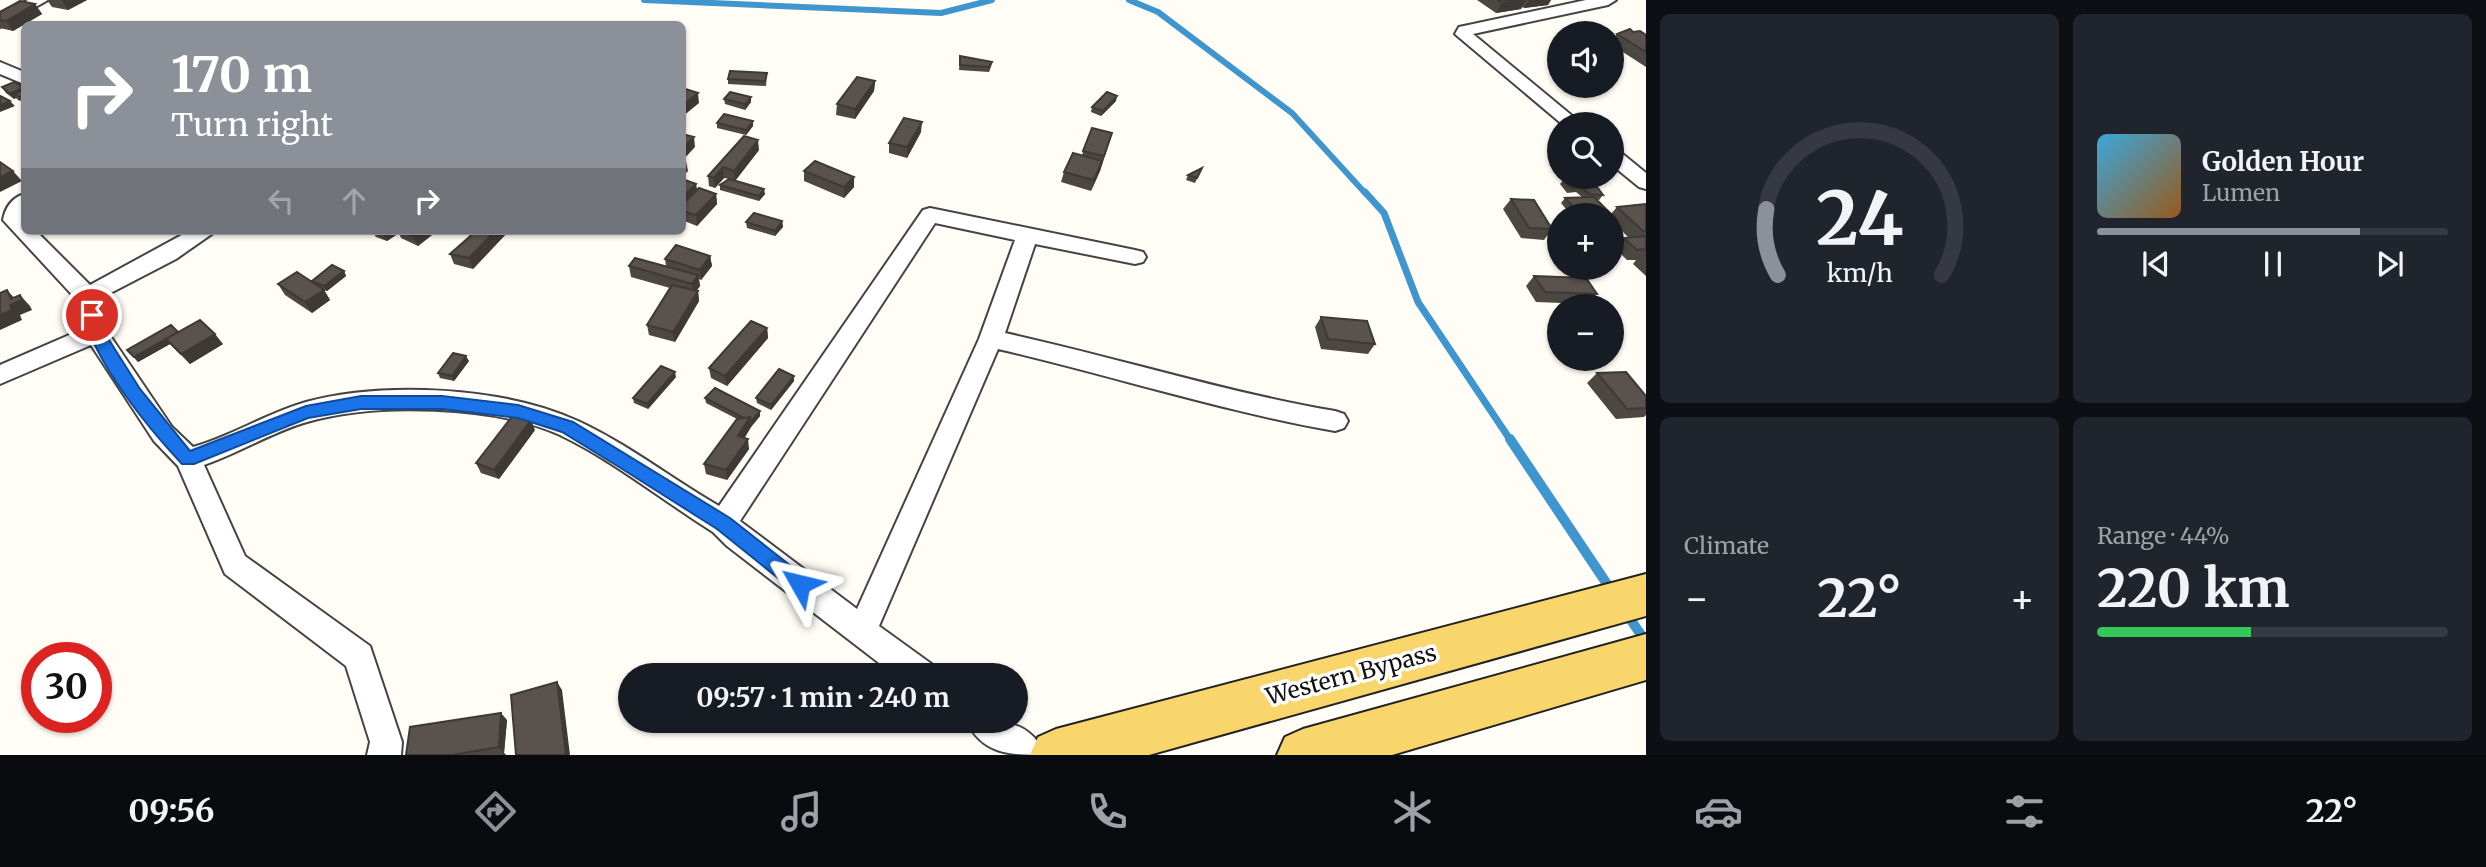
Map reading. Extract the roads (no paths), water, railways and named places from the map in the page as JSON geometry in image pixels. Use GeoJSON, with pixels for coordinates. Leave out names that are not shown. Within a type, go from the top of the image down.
{"type":"FeatureCollection","features":[{"type":"Feature","properties":{"kind":"main road","name":"Western Bypass"},"geometry":{"type":"LineString","coordinates":[[1056,755],[1646,595]]}},
{"type":"Feature","properties":{"kind":"main road"},"geometry":{"type":"LineString","coordinates":[[1303,755],[1623,662]]}},
{"type":"Feature","properties":{"kind":"street"},"geometry":{"type":"LineString","coordinates":[[0,22],[40,0]]}},
{"type":"Feature","properties":{"kind":"street"},"geometry":{"type":"LineString","coordinates":[[1558,112],[1464,34],[1500,21],[1608,0]]}},
{"type":"Feature","properties":{"kind":"street"},"geometry":{"type":"LineString","coordinates":[[0,67],[21,78]]}},
{"type":"Feature","properties":{"kind":"street"},"geometry":{"type":"LineString","coordinates":[[1624,165],[1646,183]]}},
{"type":"Feature","properties":{"kind":"street"},"geometry":{"type":"LineString","coordinates":[[21,204],[15,211],[13,220],[21,228]]}},
{"type":"Feature","properties":{"kind":"street"},"geometry":{"type":"LineString","coordinates":[[723,523],[930,215],[1135,257]]}},
{"type":"Feature","properties":{"kind":"street"},"geometry":{"type":"LineString","coordinates":[[862,631],[991,338],[1028,234]]}},
{"type":"Feature","properties":{"kind":"street"},"geometry":{"type":"LineString","coordinates":[[28,235],[87,296],[96,333],[156,424],[188,459],[235,565],[359,657],[386,742],[384,755]]}},
{"type":"Feature","properties":{"kind":"street"},"geometry":{"type":"LineString","coordinates":[[87,296],[199,235]]}},
{"type":"Feature","properties":{"kind":"street"},"geometry":{"type":"LineString","coordinates":[[0,374],[96,333]]}},
{"type":"Feature","properties":{"kind":"street"},"geometry":{"type":"LineString","coordinates":[[991,338],[1140,373],[1271,410],[1335,421]]}},
{"type":"Feature","properties":{"kind":"street"},"geometry":{"type":"LineString","coordinates":[[188,459],[306,412],[361,403],[442,402],[518,412],[567,427],[723,523],[737,537],[905,663]]}},
{"type":"Feature","properties":{"kind":"street"},"geometry":{"type":"LineString","coordinates":[[998,733],[1028,755]]}},
{"type":"Feature","properties":{"kind":"waterway"},"geometry":{"type":"LineString","coordinates":[[644,0],[941,13],[992,0]]}},
{"type":"Feature","properties":{"kind":"waterway"},"geometry":{"type":"LineString","coordinates":[[1129,0],[1158,12],[1292,113],[1366,194]]}},
{"type":"Feature","properties":{"kind":"waterway"},"geometry":{"type":"LineString","coordinates":[[1365,192],[1384,213],[1418,302],[1511,441]]}},
{"type":"Feature","properties":{"kind":"waterway"},"geometry":{"type":"LineString","coordinates":[[1510,439],[1613,593]]}},
{"type":"Feature","properties":{"kind":"waterway"},"geometry":{"type":"LineString","coordinates":[[1626,613],[1646,642]]}}]}
